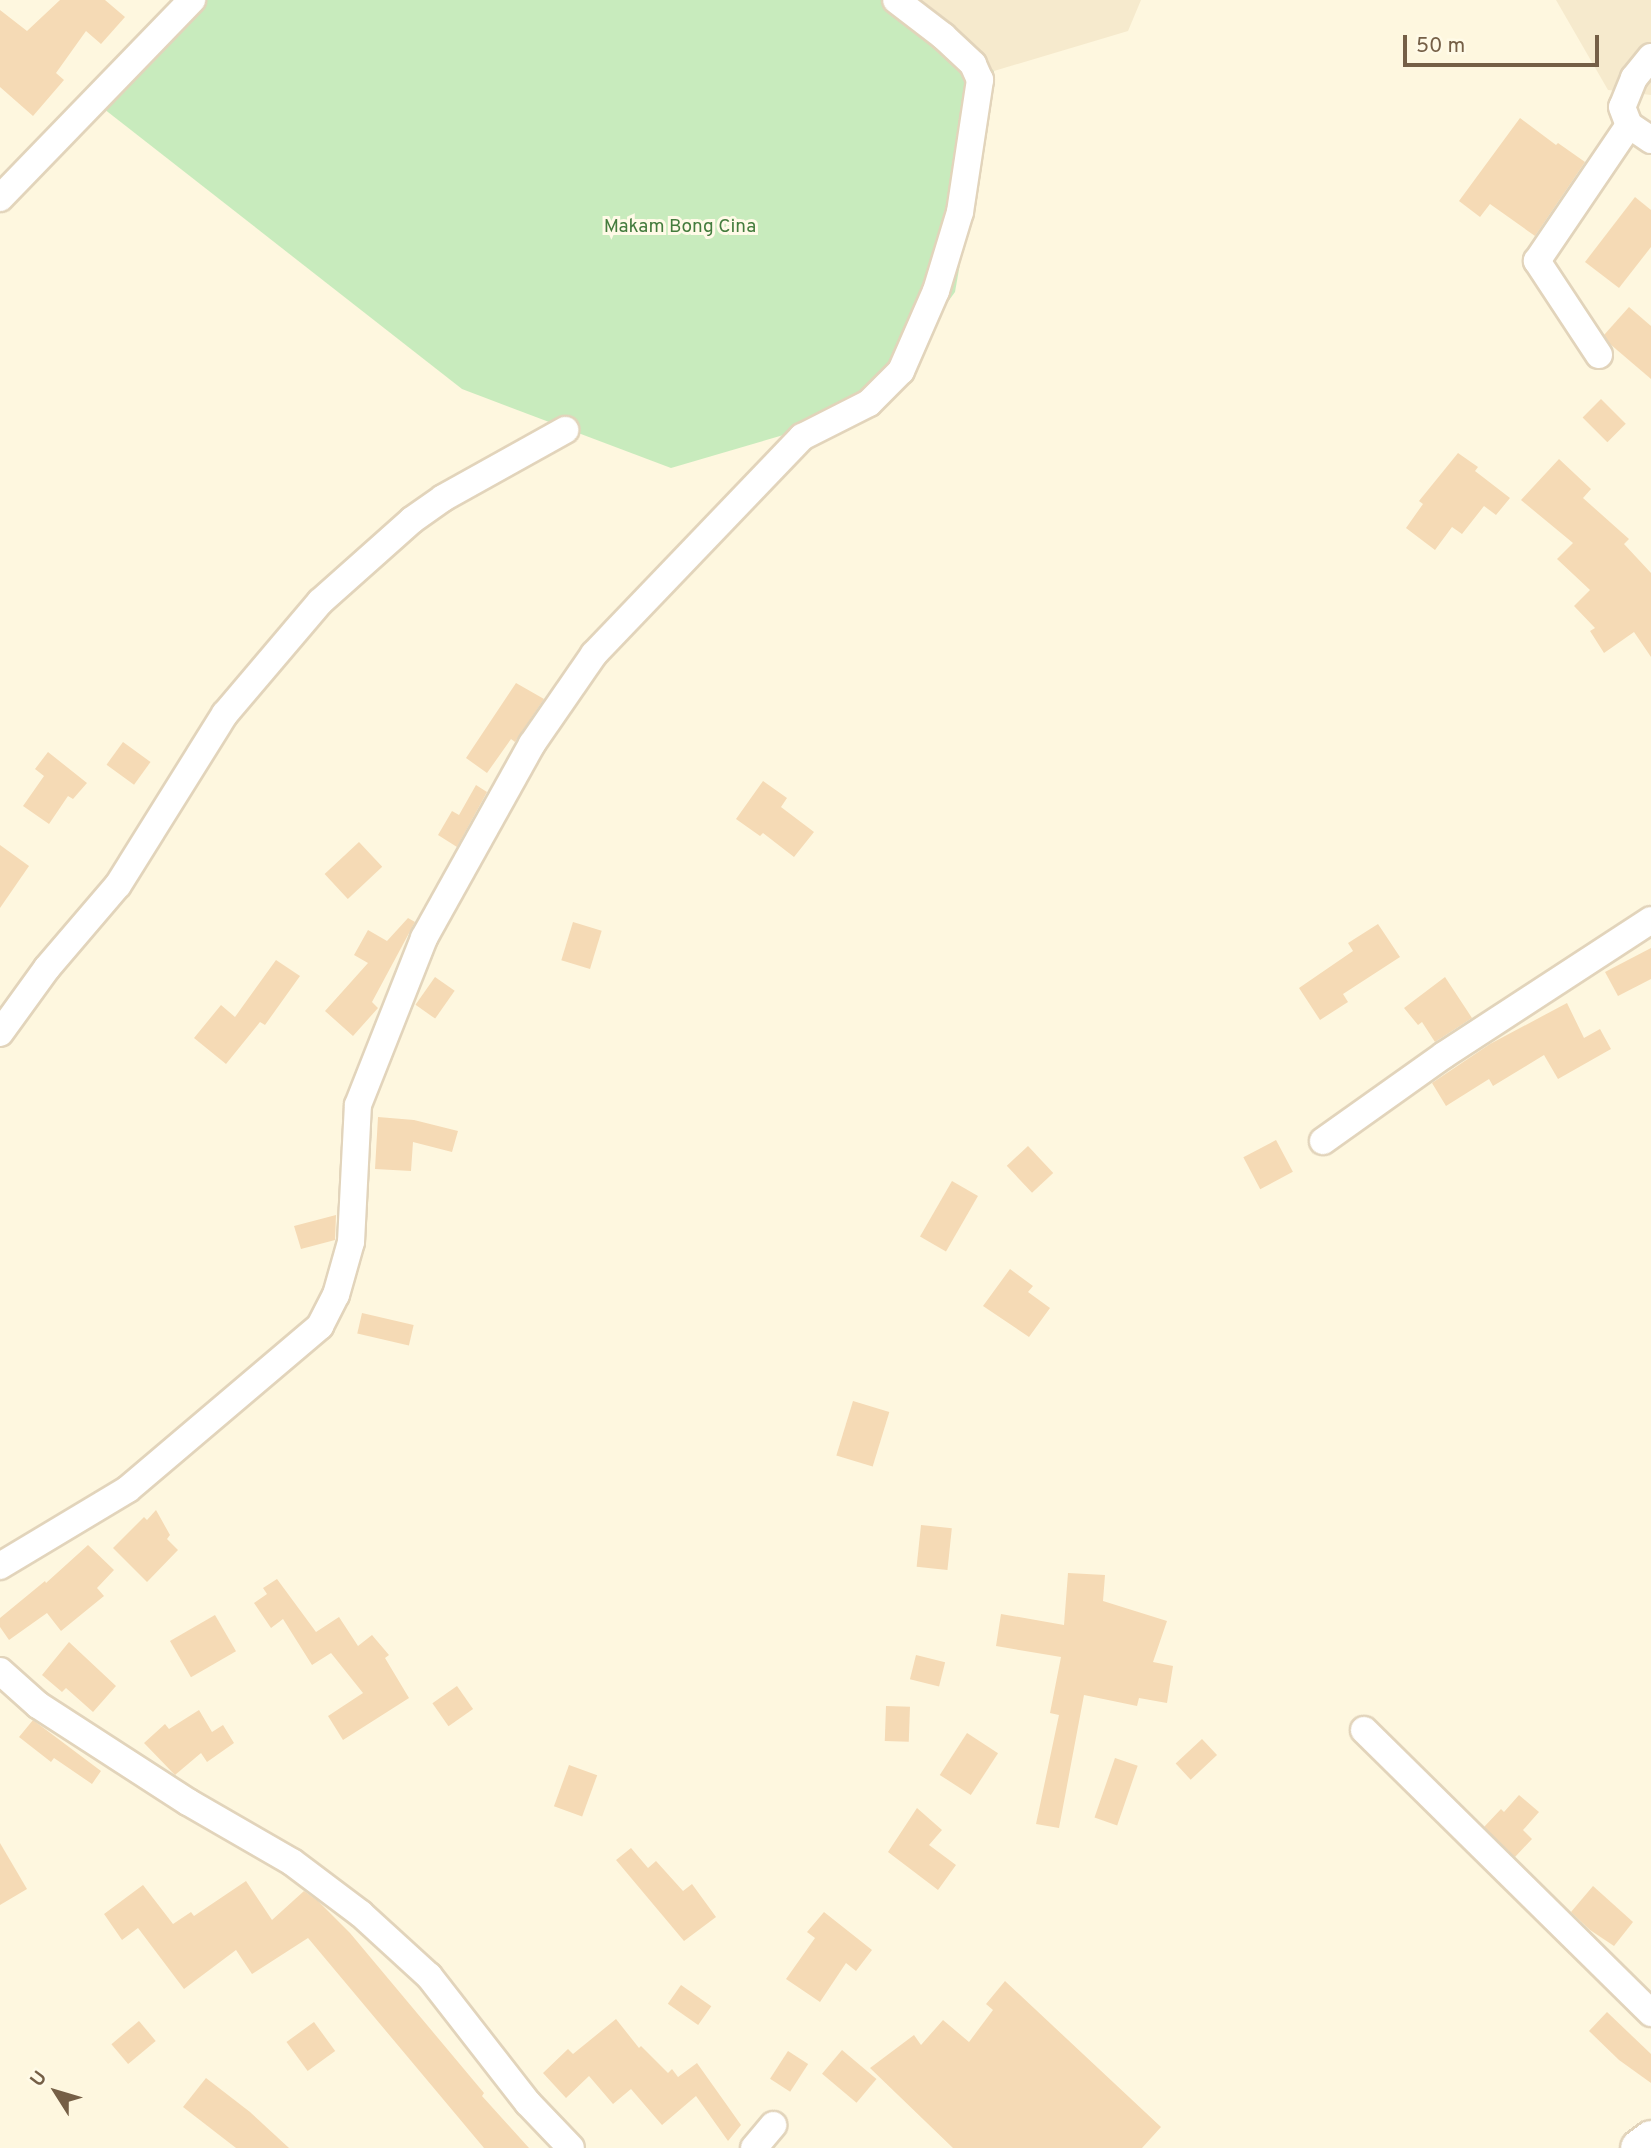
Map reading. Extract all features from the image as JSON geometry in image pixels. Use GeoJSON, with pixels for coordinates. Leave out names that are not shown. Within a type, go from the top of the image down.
{"type":"FeatureCollection","features":[{"type":"Feature","properties":{"kind":"main road"},"geometry":{"type":"LineString","coordinates":[[1639,2148],[1651,2139]]}},
{"type":"Feature","properties":{"kind":"street"},"geometry":{"type":"LineString","coordinates":[[0,198],[192,0]]}},
{"type":"Feature","properties":{"kind":"street"},"geometry":{"type":"LineString","coordinates":[[0,1566],[128,1489],[320,1326],[336,1295],[351,1242],[358,1105],[424,938],[532,744],[594,654],[802,437],[869,403],[901,371],[936,292],[960,212],[980,80],[963,54],[896,0]]}},
{"type":"Feature","properties":{"kind":"street"},"geometry":{"type":"LineString","coordinates":[[1651,57],[1634,78],[1622,107],[1629,125],[1651,140]]}},
{"type":"Feature","properties":{"kind":"street"},"geometry":{"type":"LineString","coordinates":[[1599,355],[1537,261],[1629,125]]}},
{"type":"Feature","properties":{"kind":"street"},"geometry":{"type":"LineString","coordinates":[[0,1033],[55,958],[118,886],[225,714],[320,602],[377,549],[432,505],[565,430]]}},
{"type":"Feature","properties":{"kind":"street"},"geometry":{"type":"LineString","coordinates":[[1323,1141],[1444,1055],[1651,920]]}},
{"type":"Feature","properties":{"kind":"street"},"geometry":{"type":"LineString","coordinates":[[0,1671],[38,1705],[188,1802],[292,1862],[361,1914],[429,1976],[527,2103],[571,2148]]}},
{"type":"Feature","properties":{"kind":"street"},"geometry":{"type":"LineString","coordinates":[[1364,1730],[1651,2013]]}},
{"type":"Feature","properties":{"kind":"street"},"geometry":{"type":"LineString","coordinates":[[754,2148],[773,2124]]}},
{"type":"Feature","properties":{"kind":"shaded area"},"geometry":{"type":"Polygon","coordinates":[[[906,0],[1141,0],[1128,31],[994,71],[906,0]]]}},
{"type":"Feature","properties":{"kind":"shaded area"},"geometry":{"type":"Polygon","coordinates":[[[1556,0],[1651,0],[1651,95],[1608,90],[1556,0]]]}},
{"type":"Feature","properties":{"kind":"green space","name":"Makam Bong Cina"},"geometry":{"type":"Polygon","coordinates":[[[173,0],[906,0],[994,71],[955,292],[869,410],[671,468],[462,389],[90,98],[173,0]]]}},
{"type":"Feature","properties":{"kind":"building"},"geometry":{"type":"Polygon","coordinates":[[[60,0],[105,0],[125,17],[101,44],[86,31],[56,73],[64,80],[33,116],[0,87],[0,10],[27,31],[60,0]]]}},
{"type":"Feature","properties":{"kind":"building"},"geometry":{"type":"Polygon","coordinates":[[[1520,118],[1556,145],[1558,143],[1585,162],[1535,236],[1490,204],[1480,217],[1459,201],[1520,118]]]}},
{"type":"Feature","properties":{"kind":"building"},"geometry":{"type":"Polygon","coordinates":[[[1635,197],[1651,210],[1651,247],[1619,288],[1585,262],[1635,197]]]}},
{"type":"Feature","properties":{"kind":"building"},"geometry":{"type":"Polygon","coordinates":[[[1629,307],[1651,326],[1651,379],[1610,344],[1604,335],[1629,307]]]}},
{"type":"Feature","properties":{"kind":"building"},"geometry":{"type":"Polygon","coordinates":[[[1601,399],[1626,424],[1607,442],[1583,417],[1601,399]]]}},
{"type":"Feature","properties":{"kind":"building"},"geometry":{"type":"Polygon","coordinates":[[[1458,453],[1478,467],[1475,471],[1510,498],[1496,515],[1484,506],[1462,534],[1452,527],[1435,550],[1406,528],[1423,504],[1419,501],[1458,453]]]}},
{"type":"Feature","properties":{"kind":"building"},"geometry":{"type":"Polygon","coordinates":[[[1559,459],[1591,489],[1583,498],[1629,539],[1624,544],[1651,573],[1651,657],[1634,632],[1604,653],[1590,631],[1595,628],[1574,606],[1590,590],[1557,559],[1573,543],[1521,500],[1559,459]]]}},
{"type":"Feature","properties":{"kind":"building"},"geometry":{"type":"Polygon","coordinates":[[[516,683],[544,699],[515,742],[511,739],[487,773],[466,758],[516,683]]]}},
{"type":"Feature","properties":{"kind":"building"},"geometry":{"type":"Polygon","coordinates":[[[123,742],[151,762],[134,785],[107,765],[123,742]]]}},
{"type":"Feature","properties":{"kind":"building"},"geometry":{"type":"Polygon","coordinates":[[[48,752],[87,783],[73,799],[68,796],[49,824],[23,806],[44,776],[35,769],[48,752]]]}},
{"type":"Feature","properties":{"kind":"building"},"geometry":{"type":"Polygon","coordinates":[[[763,781],[787,798],[781,807],[814,832],[794,857],[763,833],[760,836],[736,819],[763,781]]]}},
{"type":"Feature","properties":{"kind":"building"},"geometry":{"type":"Polygon","coordinates":[[[476,785],[487,792],[457,847],[438,835],[452,811],[459,815],[476,785]]]}},
{"type":"Feature","properties":{"kind":"building"},"geometry":{"type":"Polygon","coordinates":[[[359,842],[382,867],[348,899],[325,874],[359,842]]]}},
{"type":"Feature","properties":{"kind":"building"},"geometry":{"type":"Polygon","coordinates":[[[0,845],[29,866],[0,908],[0,845]]]}},
{"type":"Feature","properties":{"kind":"building"},"geometry":{"type":"Polygon","coordinates":[[[408,918],[415,922],[372,1002],[378,1008],[353,1036],[325,1011],[368,963],[354,955],[368,930],[387,941],[408,918]]]}},
{"type":"Feature","properties":{"kind":"building"},"geometry":{"type":"Polygon","coordinates":[[[573,922],[602,931],[590,969],[561,960],[573,922]]]}},
{"type":"Feature","properties":{"kind":"building"},"geometry":{"type":"Polygon","coordinates":[[[1378,924],[1400,957],[1343,994],[1348,1002],[1320,1020],[1299,988],[1353,951],[1348,943],[1378,924]]]}},
{"type":"Feature","properties":{"kind":"building"},"geometry":{"type":"Polygon","coordinates":[[[1651,948],[1651,979],[1618,996],[1605,972],[1651,948]]]}},
{"type":"Feature","properties":{"kind":"building"},"geometry":{"type":"Polygon","coordinates":[[[276,960],[300,976],[265,1025],[260,1022],[226,1064],[194,1038],[221,1005],[235,1017],[276,960]]]}},
{"type":"Feature","properties":{"kind":"building"},"geometry":{"type":"Polygon","coordinates":[[[435,977],[455,991],[435,1019],[415,1005],[435,977]]]}},
{"type":"Feature","properties":{"kind":"building"},"geometry":{"type":"Polygon","coordinates":[[[1445,977],[1472,1018],[1435,1042],[1422,1022],[1418,1025],[1404,1008],[1445,977]]]}},
{"type":"Feature","properties":{"kind":"building"},"geometry":{"type":"Polygon","coordinates":[[[1567,1003],[1584,1038],[1600,1029],[1611,1049],[1558,1079],[1544,1055],[1493,1086],[1489,1079],[1446,1106],[1432,1083],[1490,1044],[1567,1003]]]}},
{"type":"Feature","properties":{"kind":"building"},"geometry":{"type":"Polygon","coordinates":[[[378,1117],[414,1120],[458,1131],[452,1152],[413,1142],[411,1171],[375,1169],[378,1117]]]}},
{"type":"Feature","properties":{"kind":"building"},"geometry":{"type":"Polygon","coordinates":[[[1276,1140],[1293,1172],[1260,1189],[1243,1157],[1276,1140]]]}},
{"type":"Feature","properties":{"kind":"building"},"geometry":{"type":"Polygon","coordinates":[[[1028,1146],[1053,1173],[1032,1193],[1007,1166],[1028,1146]]]}},
{"type":"Feature","properties":{"kind":"building"},"geometry":{"type":"Polygon","coordinates":[[[952,1181],[978,1196],[946,1251],[920,1236],[952,1181]]]}},
{"type":"Feature","properties":{"kind":"building"},"geometry":{"type":"Polygon","coordinates":[[[336,1215],[335,1240],[301,1249],[294,1226],[336,1215]]]}},
{"type":"Feature","properties":{"kind":"building"},"geometry":{"type":"Polygon","coordinates":[[[1010,1269],[1033,1286],[1028,1292],[1050,1308],[1029,1337],[983,1306],[1010,1269]]]}},
{"type":"Feature","properties":{"kind":"building"},"geometry":{"type":"Polygon","coordinates":[[[362,1313],[414,1325],[409,1345],[357,1333],[362,1313]]]}},
{"type":"Feature","properties":{"kind":"building"},"geometry":{"type":"Polygon","coordinates":[[[853,1401],[889,1412],[873,1467],[836,1456],[853,1401]]]}},
{"type":"Feature","properties":{"kind":"building"},"geometry":{"type":"Polygon","coordinates":[[[156,1510],[170,1535],[167,1539],[178,1550],[147,1582],[113,1548],[144,1517],[147,1520],[156,1510]]]}},
{"type":"Feature","properties":{"kind":"building"},"geometry":{"type":"Polygon","coordinates":[[[921,1525],[952,1528],[947,1570],[917,1567],[921,1525]]]}},
{"type":"Feature","properties":{"kind":"building"},"geometry":{"type":"Polygon","coordinates":[[[88,1545],[114,1570],[97,1588],[104,1596],[61,1631],[47,1613],[9,1640],[0,1627],[0,1618],[45,1581],[46,1583],[88,1545]]]}},
{"type":"Feature","properties":{"kind":"building"},"geometry":{"type":"Polygon","coordinates":[[[1068,1573],[1105,1575],[1103,1601],[1167,1621],[1153,1662],[1173,1666],[1167,1703],[1139,1698],[1137,1706],[1084,1695],[1059,1828],[1036,1824],[1059,1715],[1050,1713],[1061,1657],[996,1646],[1001,1614],[1064,1625],[1068,1573]]]}},
{"type":"Feature","properties":{"kind":"building"},"geometry":{"type":"Polygon","coordinates":[[[277,1579],[316,1632],[339,1617],[358,1646],[372,1635],[389,1655],[385,1658],[409,1698],[343,1740],[328,1716],[363,1693],[331,1653],[312,1665],[283,1619],[271,1628],[254,1603],[267,1594],[263,1588],[277,1579]]]}},
{"type":"Feature","properties":{"kind":"building"},"geometry":{"type":"Polygon","coordinates":[[[215,1615],[236,1651],[191,1677],[170,1641],[215,1615]]]}},
{"type":"Feature","properties":{"kind":"building"},"geometry":{"type":"Polygon","coordinates":[[[69,1642],[116,1686],[93,1712],[66,1688],[62,1692],[42,1675],[69,1642]]]}},
{"type":"Feature","properties":{"kind":"building"},"geometry":{"type":"Polygon","coordinates":[[[916,1655],[945,1662],[939,1687],[910,1679],[916,1655]]]}},
{"type":"Feature","properties":{"kind":"building"},"geometry":{"type":"Polygon","coordinates":[[[457,1686],[473,1709],[448,1726],[432,1703],[457,1686]]]}},
{"type":"Feature","properties":{"kind":"building"},"geometry":{"type":"Polygon","coordinates":[[[886,1706],[910,1707],[909,1742],[885,1741],[886,1706]]]}},
{"type":"Feature","properties":{"kind":"building"},"geometry":{"type":"Polygon","coordinates":[[[199,1710],[212,1732],[223,1725],[234,1743],[207,1762],[201,1753],[175,1775],[144,1743],[165,1724],[169,1729],[199,1710]]]}},
{"type":"Feature","properties":{"kind":"building"},"geometry":{"type":"Polygon","coordinates":[[[33,1720],[101,1771],[92,1784],[54,1758],[51,1762],[19,1737],[33,1720]]]}},
{"type":"Feature","properties":{"kind":"building"},"geometry":{"type":"Polygon","coordinates":[[[967,1733],[998,1753],[971,1795],[940,1775],[967,1733]]]}},
{"type":"Feature","properties":{"kind":"building"},"geometry":{"type":"Polygon","coordinates":[[[1202,1739],[1217,1755],[1191,1780],[1176,1764],[1202,1739]]]}},
{"type":"Feature","properties":{"kind":"building"},"geometry":{"type":"Polygon","coordinates":[[[1115,1758],[1138,1766],[1117,1825],[1094,1818],[1115,1758]]]}},
{"type":"Feature","properties":{"kind":"building"},"geometry":{"type":"Polygon","coordinates":[[[569,1765],[597,1775],[582,1817],[554,1806],[569,1765]]]}},
{"type":"Feature","properties":{"kind":"building"},"geometry":{"type":"Polygon","coordinates":[[[1519,1795],[1539,1812],[1523,1830],[1532,1839],[1515,1857],[1484,1827],[1501,1809],[1504,1812],[1519,1795]]]}},
{"type":"Feature","properties":{"kind":"building"},"geometry":{"type":"Polygon","coordinates":[[[917,1808],[942,1830],[929,1845],[956,1865],[938,1890],[888,1852],[917,1808]]]}},
{"type":"Feature","properties":{"kind":"building"},"geometry":{"type":"Polygon","coordinates":[[[0,1843],[27,1889],[0,1905],[0,1843]]]}},
{"type":"Feature","properties":{"kind":"building"},"geometry":{"type":"Polygon","coordinates":[[[631,1848],[648,1868],[656,1861],[683,1891],[692,1884],[716,1917],[684,1941],[616,1860],[631,1848]]]}},
{"type":"Feature","properties":{"kind":"building"},"geometry":{"type":"Polygon","coordinates":[[[246,1881],[272,1920],[304,1891],[318,1901],[350,1933],[484,2093],[482,2096],[529,2148],[484,2148],[308,1938],[252,1974],[236,1950],[184,1989],[138,1928],[122,1940],[104,1914],[143,1885],[173,1924],[191,1912],[194,1916],[246,1881]]]}},
{"type":"Feature","properties":{"kind":"building"},"geometry":{"type":"Polygon","coordinates":[[[1593,1886],[1633,1922],[1614,1946],[1590,1930],[1571,1912],[1593,1886]]]}},
{"type":"Feature","properties":{"kind":"building"},"geometry":{"type":"Polygon","coordinates":[[[824,1912],[872,1950],[856,1971],[846,1963],[820,2002],[786,1979],[815,1938],[807,1932],[824,1912]]]}},
{"type":"Feature","properties":{"kind":"building"},"geometry":{"type":"Polygon","coordinates":[[[1005,1981],[1161,2127],[1142,2148],[953,2148],[870,2068],[914,2035],[921,2045],[943,2020],[969,2042],[993,2010],[986,2004],[1005,1981]]]}},
{"type":"Feature","properties":{"kind":"building"},"geometry":{"type":"Polygon","coordinates":[[[681,1985],[711,2006],[698,2025],[668,2004],[681,1985]]]}},
{"type":"Feature","properties":{"kind":"building"},"geometry":{"type":"Polygon","coordinates":[[[1607,2012],[1651,2054],[1651,2083],[1619,2060],[1589,2031],[1607,2012]]]}},
{"type":"Feature","properties":{"kind":"building"},"geometry":{"type":"Polygon","coordinates":[[[616,2019],[639,2048],[641,2046],[668,2073],[672,2069],[678,2077],[697,2063],[741,2125],[728,2141],[696,2096],[662,2125],[631,2089],[613,2104],[589,2076],[566,2098],[543,2073],[568,2049],[573,2054],[616,2019]]]}},
{"type":"Feature","properties":{"kind":"building"},"geometry":{"type":"Polygon","coordinates":[[[139,2021],[156,2041],[128,2064],[111,2044],[139,2021]]]}},
{"type":"Feature","properties":{"kind":"building"},"geometry":{"type":"Polygon","coordinates":[[[314,2022],[335,2051],[308,2071],[286,2042],[314,2022]]]}},
{"type":"Feature","properties":{"kind":"building"},"geometry":{"type":"Polygon","coordinates":[[[842,2050],[876,2079],[857,2103],[822,2074],[842,2050]]]}},
{"type":"Feature","properties":{"kind":"building"},"geometry":{"type":"Polygon","coordinates":[[[788,2051],[808,2064],[790,2092],[770,2079],[788,2051]]]}},
{"type":"Feature","properties":{"kind":"building"},"geometry":{"type":"Polygon","coordinates":[[[206,2078],[250,2112],[289,2148],[236,2148],[183,2107],[206,2078]]]}}]}
